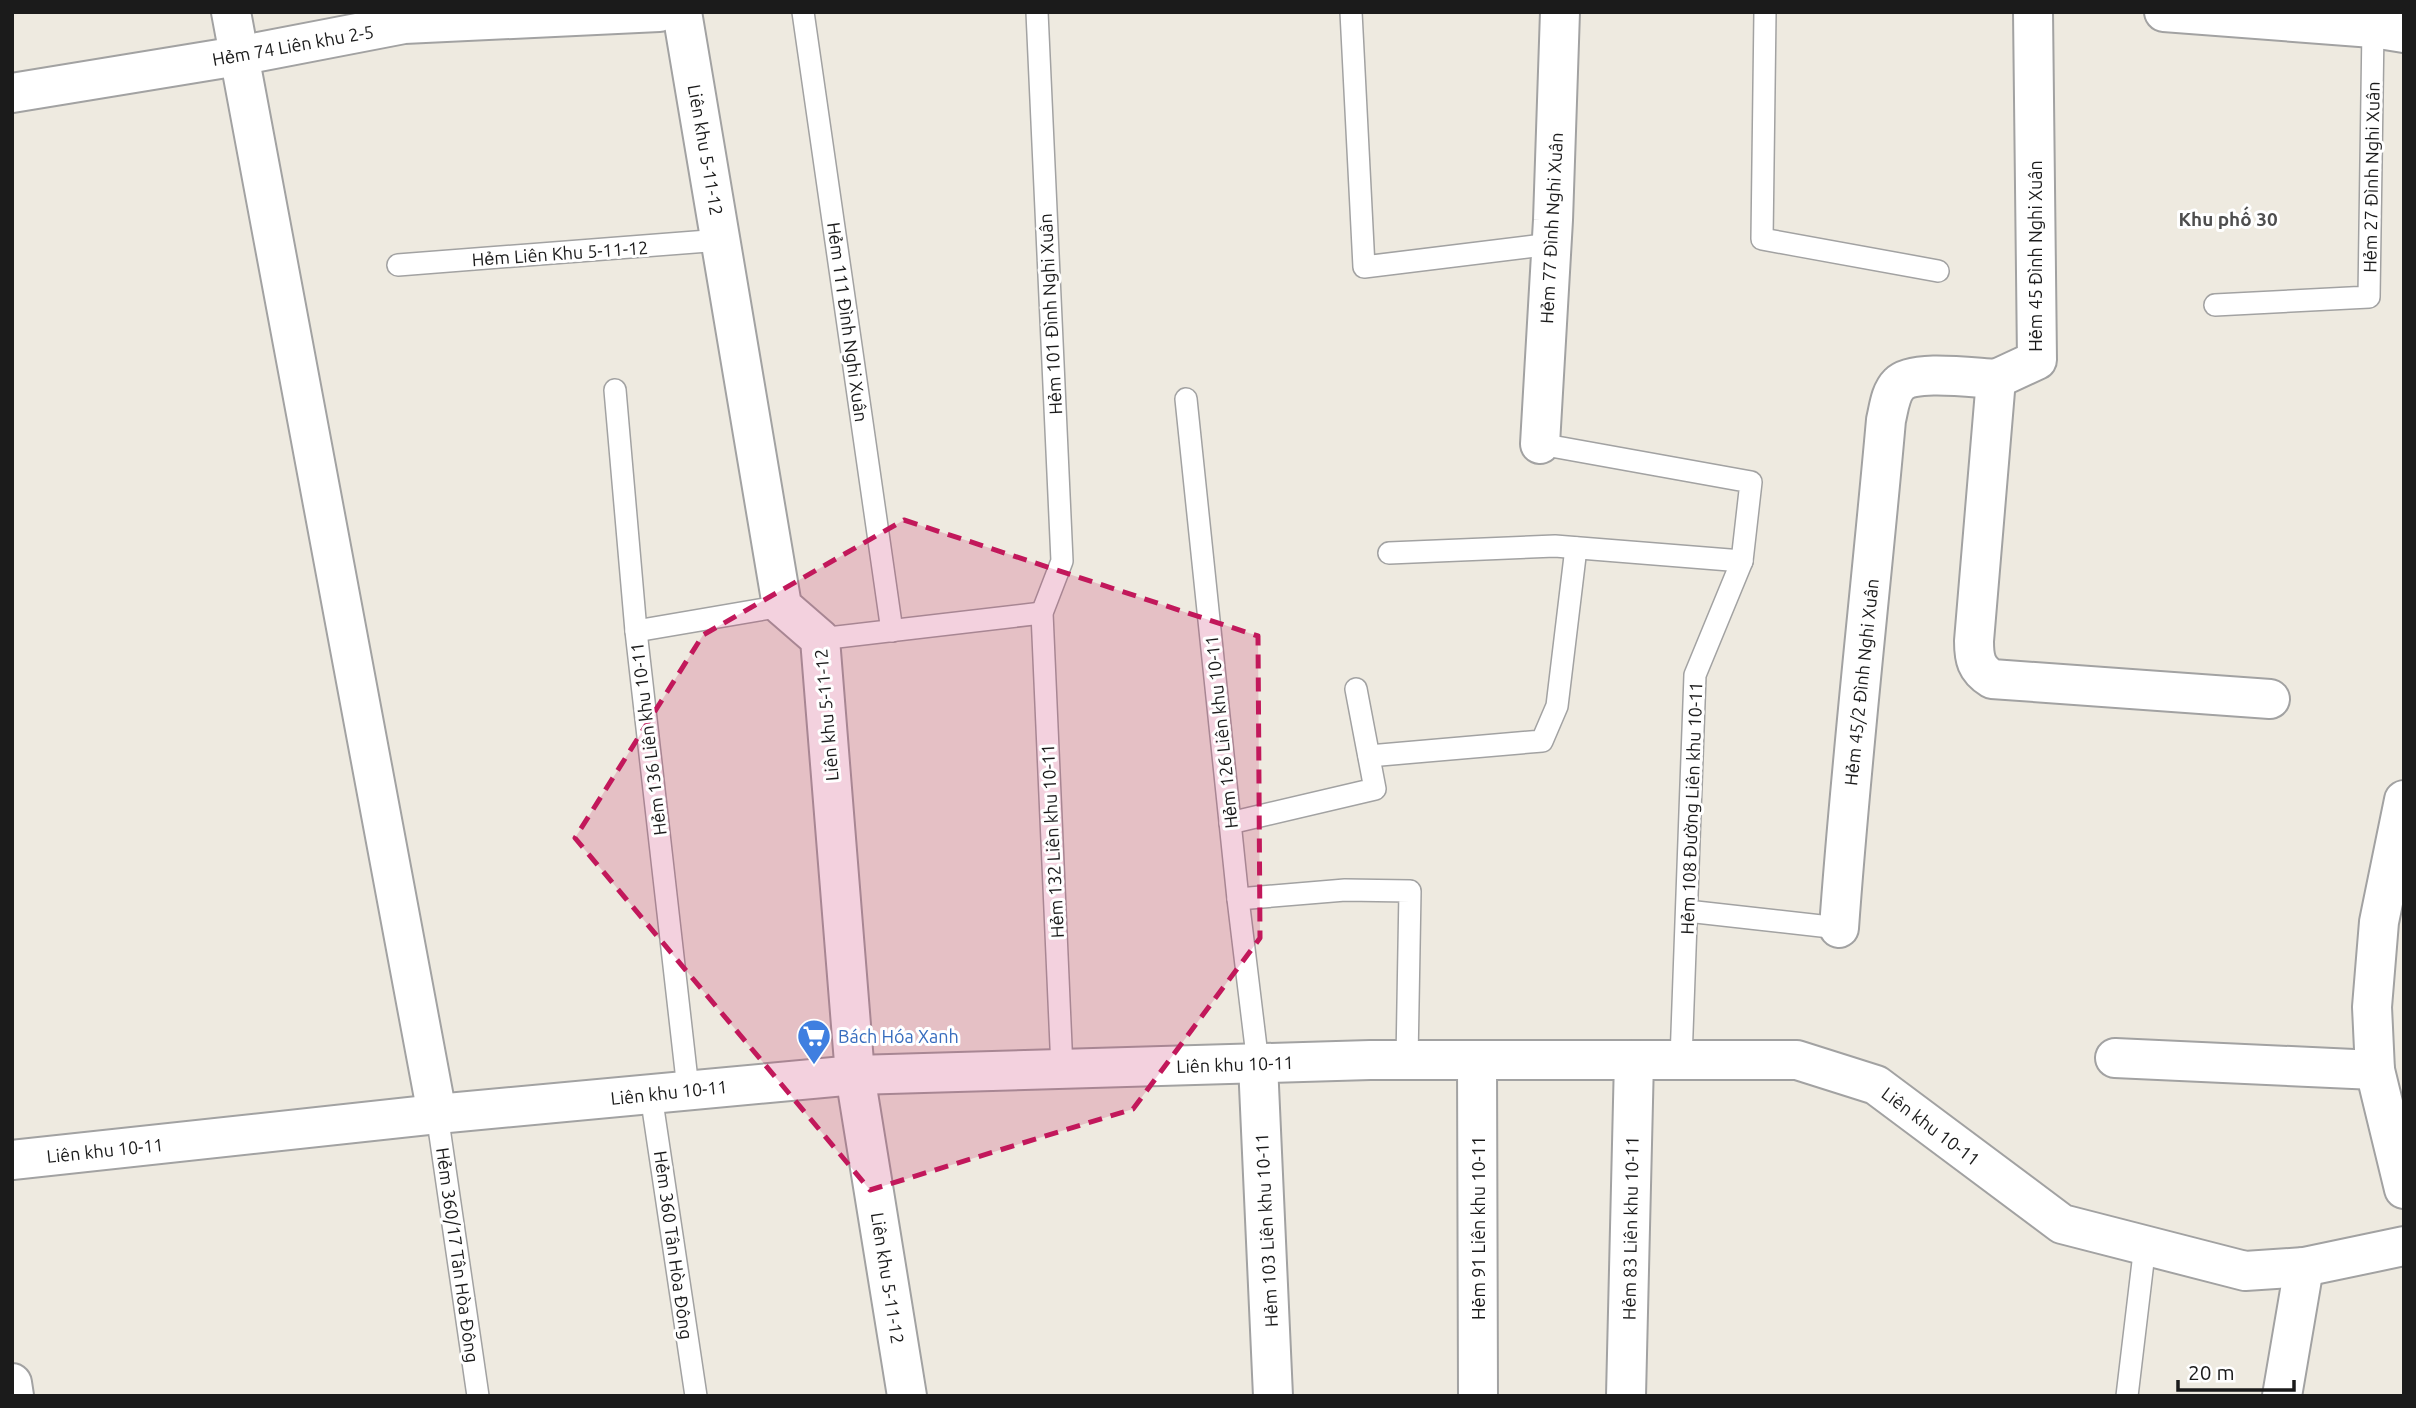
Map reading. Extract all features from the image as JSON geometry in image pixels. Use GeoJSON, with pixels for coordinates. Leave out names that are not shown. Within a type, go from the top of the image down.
{"type":"FeatureCollection","features":[{"type":"Feature","properties":{"kind":"street"},"geometry":{"type":"LineString","coordinates":[[231,12],[437,1114]]}},
{"type":"Feature","properties":{"kind":"street","name":"Hẻm 74 Liên khu 2-5"},"geometry":{"type":"LineString","coordinates":[[12,93],[238,56],[404,24],[659,12]]}},
{"type":"Feature","properties":{"kind":"street","name":"Liên khu 5-11-12"},"geometry":{"type":"LineString","coordinates":[[682,12],[782,606],[820,639],[855,1075],[907,1396]]}},
{"type":"Feature","properties":{"kind":"street","name":"Hẻm 77 Đình Nghi Xuân"},"geometry":{"type":"LineString","coordinates":[[1540,444],[1560,12]]}},
{"type":"Feature","properties":{"kind":"street","name":"Hẻm 45 Đình Nghi Xuân"},"geometry":{"type":"LineString","coordinates":[[1996,379],[2037,360],[2033,12]]}},
{"type":"Feature","properties":{"kind":"street"},"geometry":{"type":"LineString","coordinates":[[2164,12],[2388,30]]}},
{"type":"Feature","properties":{"kind":"street","name":"Hẻm 45/2 Đình Nghi Xuân"},"geometry":{"type":"LineString","coordinates":[[1839,928],[1886,420],[1892,393],[1900,382],[1917,375],[1996,379]]}},
{"type":"Feature","properties":{"kind":"street"},"geometry":{"type":"LineString","coordinates":[[1996,379],[1974,641],[1974,656],[1978,668],[1992,679],[2270,699]]}},
{"type":"Feature","properties":{"kind":"street"},"geometry":{"type":"LineString","coordinates":[[2404,800],[2379,922],[2372,1007],[2375,1070],[2404,1189]]}},
{"type":"Feature","properties":{"kind":"street"},"geometry":{"type":"LineString","coordinates":[[2115,1058],[2375,1070]]}},
{"type":"Feature","properties":{"kind":"street","name":"Liên khu 10-11"},"geometry":{"type":"LineString","coordinates":[[12,1160],[437,1114],[855,1075],[1408,1060],[1797,1060],[1876,1085],[2062,1224],[2245,1271],[2304,1267],[2404,1246]]}},
{"type":"Feature","properties":{"kind":"street","name":"Hẻm 91 Liên khu 10-11"},"geometry":{"type":"LineString","coordinates":[[1477,1060],[1478,1396]]}},
{"type":"Feature","properties":{"kind":"street","name":"Hẻm 83 Liên khu 10-11"},"geometry":{"type":"LineString","coordinates":[[1626,1396],[1634,1060]]}},
{"type":"Feature","properties":{"kind":"street","name":"Hẻm 103 Liên khu 10-11"},"geometry":{"type":"LineString","coordinates":[[1258,1063],[1273,1396]]}},
{"type":"Feature","properties":{"kind":"street"},"geometry":{"type":"LineString","coordinates":[[2282,1396],[2304,1267]]}},
{"type":"Feature","properties":{"kind":"street"},"geometry":{"type":"LineString","coordinates":[[12,1383],[14,1396]]}},
{"type":"Feature","properties":{"kind":"lane","name":"Hẻm 111 Đình Nghi Xuân"},"geometry":{"type":"LineString","coordinates":[[803,12],[892,631]]}},
{"type":"Feature","properties":{"kind":"lane","name":"Hẻm 101 Đình Nghi Xuân"},"geometry":{"type":"LineString","coordinates":[[1037,12],[1062,561],[1042,613]]}},
{"type":"Feature","properties":{"kind":"lane"},"geometry":{"type":"LineString","coordinates":[[1351,12],[1364,267],[1551,244]]}},
{"type":"Feature","properties":{"kind":"lane"},"geometry":{"type":"LineString","coordinates":[[1765,12],[1762,239],[1938,271]]}},
{"type":"Feature","properties":{"kind":"lane","name":"Hẻm 27 Đình Nghi Xuân"},"geometry":{"type":"LineString","coordinates":[[2215,304],[2369,297],[2388,30]]}},
{"type":"Feature","properties":{"kind":"lane","name":"Hẻm Liên Khu 5-11-12"},"geometry":{"type":"LineString","coordinates":[[398,265],[721,240]]}},
{"type":"Feature","properties":{"kind":"lane","name":"Hẻm 136 Liên khu 10-11"},"geometry":{"type":"LineString","coordinates":[[615,390],[636,631],[688,1089]]}},
{"type":"Feature","properties":{"kind":"lane","name":"Hẻm 126 Liên khu 10-11"},"geometry":{"type":"LineString","coordinates":[[1186,399],[1238,899],[1258,1063]]}},
{"type":"Feature","properties":{"kind":"lane","name":"Hẻm 108 Đường Liên khu 10-11"},"geometry":{"type":"LineString","coordinates":[[1540,444],[1751,482],[1742,561],[1695,675],[1681,1060]]}},
{"type":"Feature","properties":{"kind":"lane"},"geometry":{"type":"LineString","coordinates":[[1389,553],[1555,546],[1742,561]]}},
{"type":"Feature","properties":{"kind":"lane"},"geometry":{"type":"LineString","coordinates":[[1369,756],[1542,741],[1558,706],[1576,548]]}},
{"type":"Feature","properties":{"kind":"lane"},"geometry":{"type":"LineString","coordinates":[[636,631],[782,606]]}},
{"type":"Feature","properties":{"kind":"lane"},"geometry":{"type":"LineString","coordinates":[[820,639],[1042,613]]}},
{"type":"Feature","properties":{"kind":"lane","name":"Hẻm 132 Liên khu 10-11"},"geometry":{"type":"LineString","coordinates":[[1042,613],[1062,1069]]}},
{"type":"Feature","properties":{"kind":"lane"},"geometry":{"type":"LineString","coordinates":[[1230,823],[1375,789],[1356,689]]}},
{"type":"Feature","properties":{"kind":"lane"},"geometry":{"type":"LineString","coordinates":[[1238,899],[1345,890],[1410,891],[1408,1060]]}},
{"type":"Feature","properties":{"kind":"lane","name":"Hẻm 45/2 Đình Nghi Xuân"},"geometry":{"type":"LineString","coordinates":[[1687,911],[1839,928]]}},
{"type":"Feature","properties":{"kind":"lane","name":"Hẻm 360 Tân Hòa Đông"},"geometry":{"type":"LineString","coordinates":[[651,1095],[696,1396]]}},
{"type":"Feature","properties":{"kind":"lane","name":"Hẻm 360/17 Tân Hòa Đông"},"geometry":{"type":"LineString","coordinates":[[437,1114],[478,1396]]}},
{"type":"Feature","properties":{"kind":"lane"},"geometry":{"type":"LineString","coordinates":[[2126,1396],[2145,1245]]}},
{"type":"Feature","properties":{"kind":"highlighted area"},"geometry":{"type":"Polygon","coordinates":[[[904,520],[1258,636],[1260,938],[1133,1109],[870,1190],[575,838],[703,635],[904,520]]]}},
{"type":"Feature","properties":{"kind":"place","name":"Bách Hóa Xanh"},"geometry":{"type":"Point","coordinates":[814,1066]}},
{"type":"Feature","properties":{"kind":"district","name":"Khu phố 30"},"geometry":{"type":"Point","coordinates":[2228,219]}}]}
